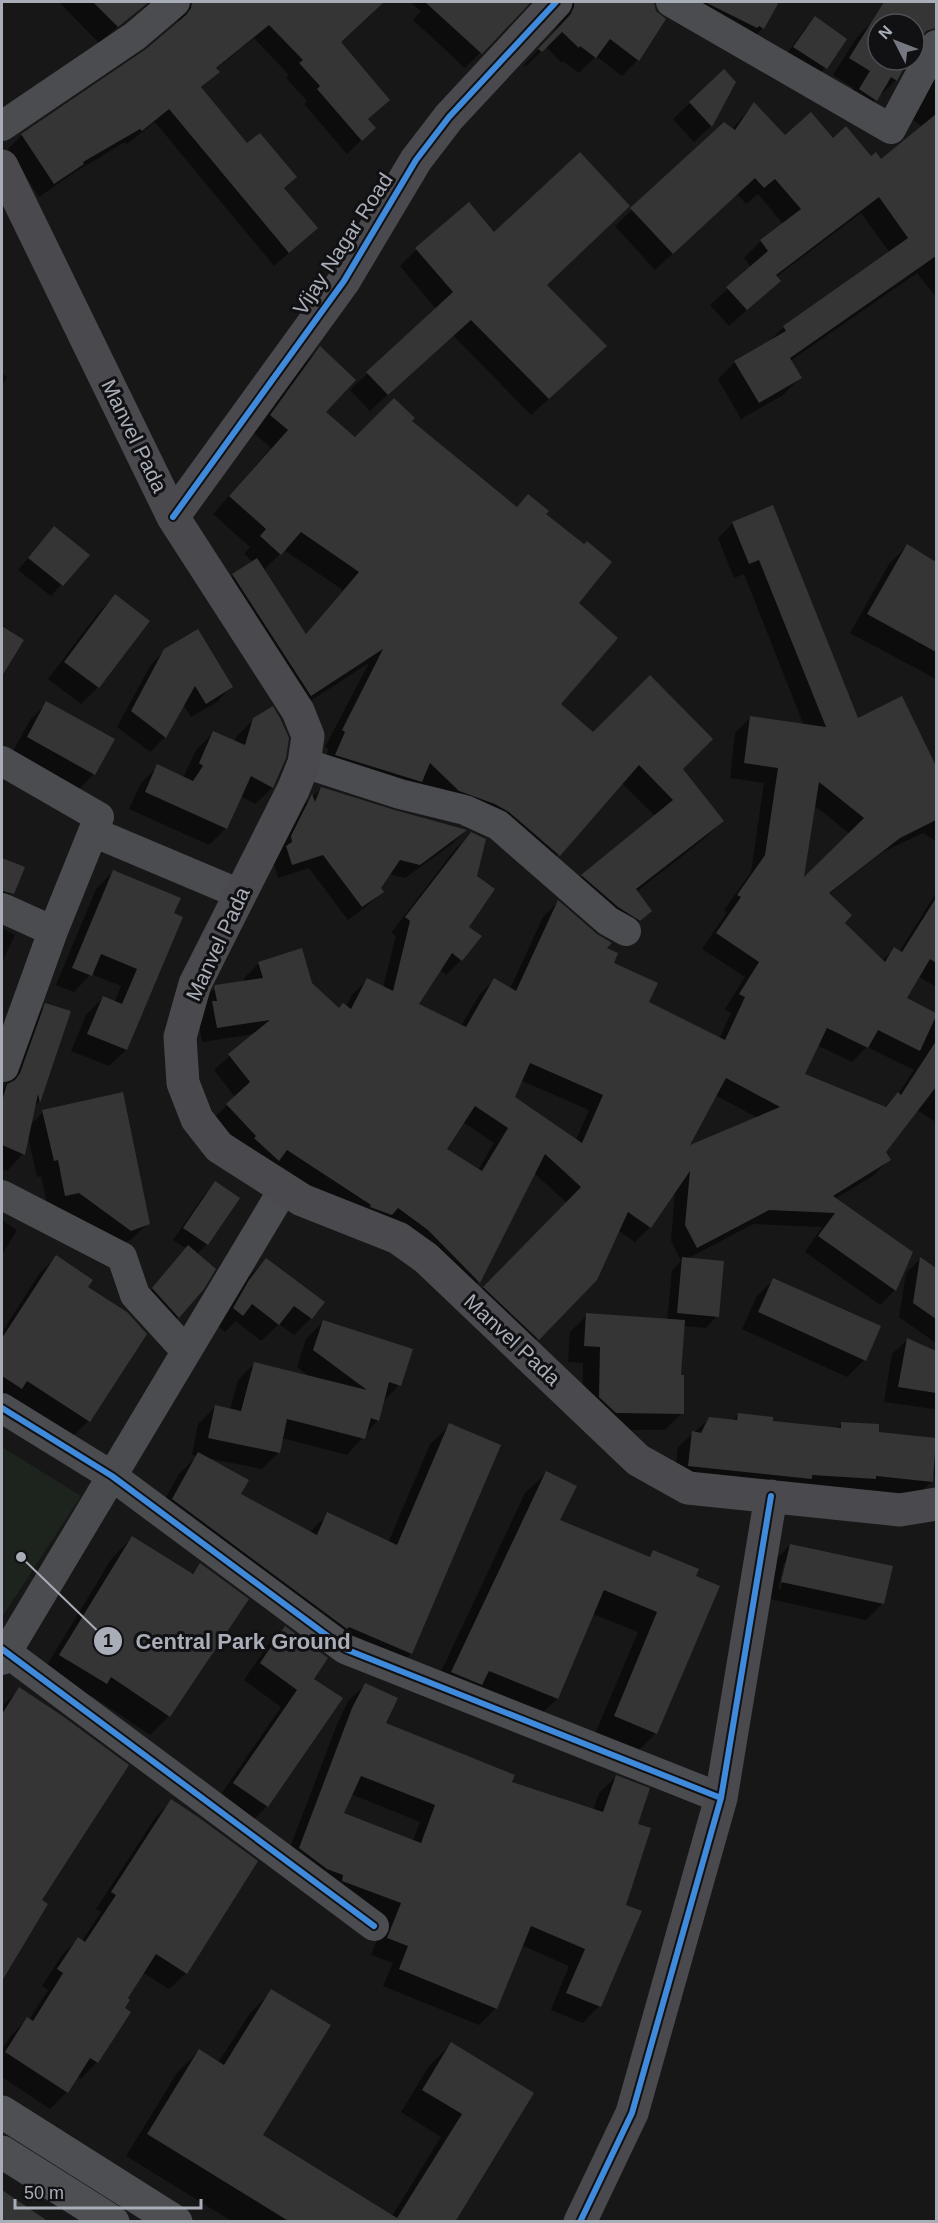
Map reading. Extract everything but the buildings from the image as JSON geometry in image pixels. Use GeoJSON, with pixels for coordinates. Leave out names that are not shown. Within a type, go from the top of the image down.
{"type":"FeatureCollection","features":[{"type":"Feature","properties":{"kind":"main road","name":"Vijay Nagar Road"},"geometry":{"type":"LineString","coordinates":[[173,517],[344,281],[416,160],[449,117],[556,2]]}},
{"type":"Feature","properties":{"kind":"main road","name":"Manvel Pada"},"geometry":{"type":"LineString","coordinates":[[2,166],[173,517],[298,711],[308,736],[304,764],[293,790],[195,984],[180,1037],[183,1083],[197,1119],[219,1148],[283,1190],[302,1200],[399,1238],[426,1258],[638,1460],[688,1488],[900,1510],[936,1504]]}},
{"type":"Feature","properties":{"kind":"main road"},"geometry":{"type":"LineString","coordinates":[[580,2222],[632,2112],[721,1798],[771,1496]]}},
{"type":"Feature","properties":{"kind":"main road"},"geometry":{"type":"LineString","coordinates":[[2,2112],[176,2222]]}},
{"type":"Feature","properties":{"kind":"main road"},"geometry":{"type":"LineString","coordinates":[[2,2152],[113,2222]]}},
{"type":"Feature","properties":{"kind":"street"},"geometry":{"type":"LineString","coordinates":[[2,126],[135,36],[175,2]]}},
{"type":"Feature","properties":{"kind":"street"},"geometry":{"type":"LineString","coordinates":[[670,2],[891,129],[936,45]]}},
{"type":"Feature","properties":{"kind":"street"},"geometry":{"type":"LineString","coordinates":[[2,761],[99,817],[53,931],[4,1067],[2,1066]]}},
{"type":"Feature","properties":{"kind":"street"},"geometry":{"type":"LineString","coordinates":[[304,764],[400,794],[465,810],[498,825],[608,921],[626,932]]}},
{"type":"Feature","properties":{"kind":"street"},"geometry":{"type":"LineString","coordinates":[[93,832],[240,894]]}},
{"type":"Feature","properties":{"kind":"street"},"geometry":{"type":"LineString","coordinates":[[2,908],[53,931]]}},
{"type":"Feature","properties":{"kind":"street"},"geometry":{"type":"LineString","coordinates":[[283,1190],[3,1654],[374,1926]]}},
{"type":"Feature","properties":{"kind":"street"},"geometry":{"type":"LineString","coordinates":[[2,1195],[122,1257],[135,1295],[186,1351]]}},
{"type":"Feature","properties":{"kind":"street"},"geometry":{"type":"LineString","coordinates":[[2,1408],[112,1476],[345,1649],[721,1798]]}},
{"type":"Feature","properties":{"kind":"shaded area"},"geometry":{"type":"Polygon","coordinates":[[[2,1447],[81,1496],[2,1617],[2,1447]]]}},
{"type":"Feature","properties":{"kind":"cycle path"},"geometry":{"type":"LineString","coordinates":[[173,517],[344,281],[416,160],[449,117],[556,2]]}},
{"type":"Feature","properties":{"kind":"cycle path"},"geometry":{"type":"LineString","coordinates":[[2,1408],[112,1476],[345,1649],[721,1798]]}},
{"type":"Feature","properties":{"kind":"cycle path"},"geometry":{"type":"LineString","coordinates":[[580,2222],[632,2113],[721,1798],[771,1496]]}},
{"type":"Feature","properties":{"kind":"cycle path"},"geometry":{"type":"LineString","coordinates":[[2,1649],[374,1926]]}},
{"type":"Feature","properties":{"kind":"place","name":"Central Park Ground"},"geometry":{"type":"Point","coordinates":[21,1557]}}]}
